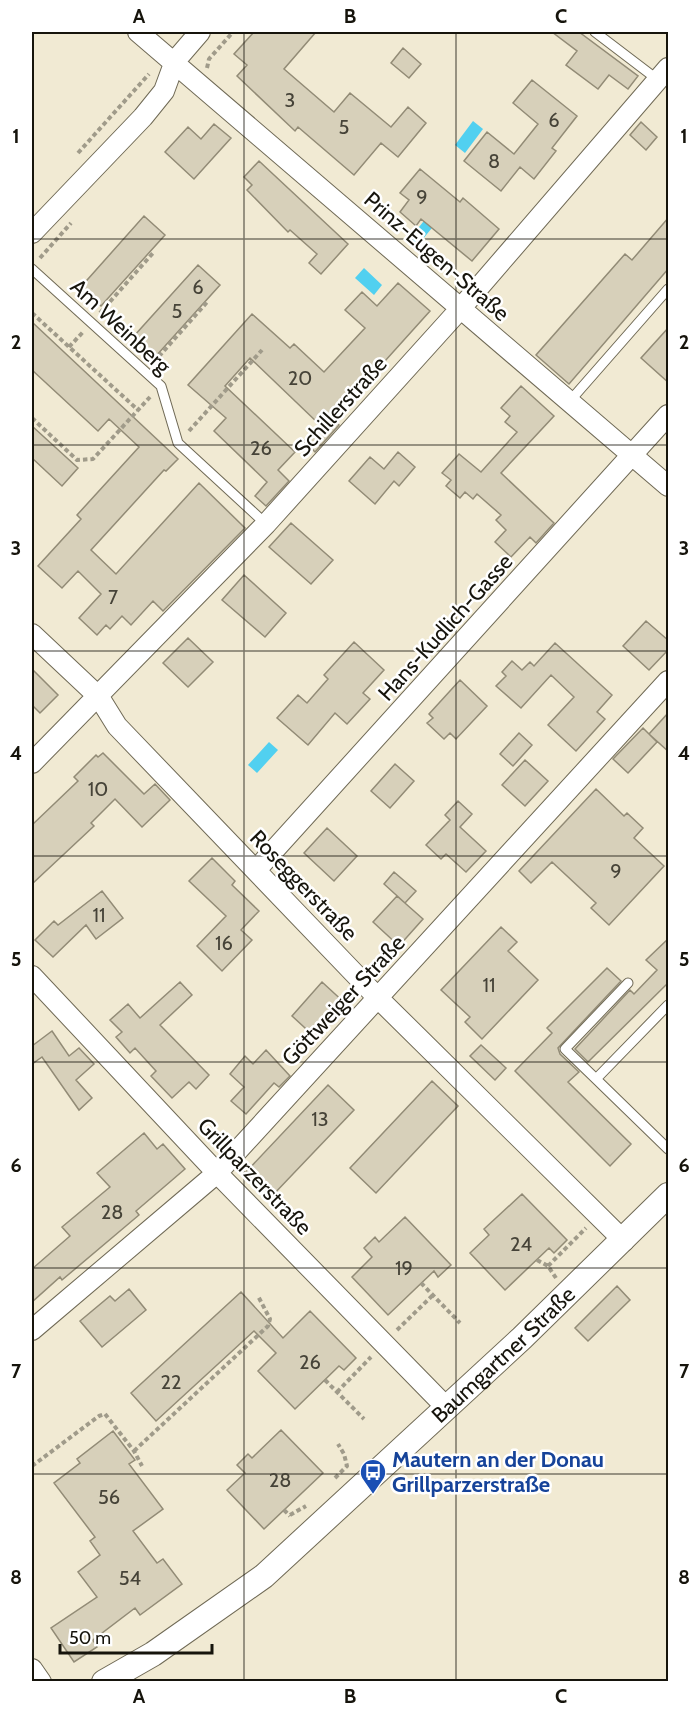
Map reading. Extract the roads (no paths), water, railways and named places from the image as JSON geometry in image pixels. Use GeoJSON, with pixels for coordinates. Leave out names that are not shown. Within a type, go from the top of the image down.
{"type":"FeatureCollection","features":[{"type":"Feature","properties":{"kind":"street","name":"Prinz-Eugen-Straße"},"geometry":{"type":"LineString","coordinates":[[138,32],[175,61],[669,486]]}},
{"type":"Feature","properties":{"kind":"street"},"geometry":{"type":"LineString","coordinates":[[32,233],[143,117],[164,91],[175,61],[200,32]]}},
{"type":"Feature","properties":{"kind":"street","name":"Schillerstraße"},"geometry":{"type":"LineString","coordinates":[[32,763],[266,524],[461,308],[663,74]]}},
{"type":"Feature","properties":{"kind":"street","name":"Hans-Kudlich-Gasse"},"geometry":{"type":"LineString","coordinates":[[256,870],[669,415]]}},
{"type":"Feature","properties":{"kind":"street","name":"Roseggerstraße"},"geometry":{"type":"LineString","coordinates":[[32,634],[99,697],[117,726],[377,998],[624,1241]]}},
{"type":"Feature","properties":{"kind":"street","name":"Göttweiger Straße"},"geometry":{"type":"LineString","coordinates":[[32,1330],[217,1173],[669,681]]}},
{"type":"Feature","properties":{"kind":"street","name":"Grillparzerstraße"},"geometry":{"type":"LineString","coordinates":[[32,976],[217,1173],[447,1408]]}},
{"type":"Feature","properties":{"kind":"street","name":"Baumgartner Straße"},"geometry":{"type":"LineString","coordinates":[[104,1682],[153,1654],[264,1576],[447,1408],[624,1241],[669,1195]]}},
{"type":"Feature","properties":{"kind":"street"},"geometry":{"type":"LineString","coordinates":[[32,1669],[40,1682]]}},
{"type":"Feature","properties":{"kind":"lane"},"geometry":{"type":"LineString","coordinates":[[595,32],[663,74]]}},
{"type":"Feature","properties":{"kind":"lane","name":"Am Weinberg"},"geometry":{"type":"LineString","coordinates":[[32,269],[161,386],[178,443],[266,524]]}},
{"type":"Feature","properties":{"kind":"lane"},"geometry":{"type":"LineString","coordinates":[[569,402],[669,289]]}},
{"type":"Feature","properties":{"kind":"lane"},"geometry":{"type":"LineString","coordinates":[[628,982],[565,1049],[669,1149]]}},
{"type":"Feature","properties":{"kind":"lane"},"geometry":{"type":"LineString","coordinates":[[596,1079],[669,1005]]}},
{"type":"Feature","properties":{"kind":"water"},"geometry":{"type":"Polygon","coordinates":[[[473,121],[483,129],[465,153],[455,145],[473,121]]]}},
{"type":"Feature","properties":{"kind":"water"},"geometry":{"type":"Polygon","coordinates":[[[428,216],[436,223],[418,245],[410,238],[428,216]]]}},
{"type":"Feature","properties":{"kind":"water"},"geometry":{"type":"Polygon","coordinates":[[[364,268],[382,285],[374,295],[355,278],[364,268]]]}},
{"type":"Feature","properties":{"kind":"water"},"geometry":{"type":"Polygon","coordinates":[[[269,742],[278,750],[257,773],[248,765],[269,742]]]}},
{"type":"Feature","properties":{"kind":"place","name":"Mautern an der Donau Grillparzerstraße"},"geometry":{"type":"Point","coordinates":[373,1495]}}]}
